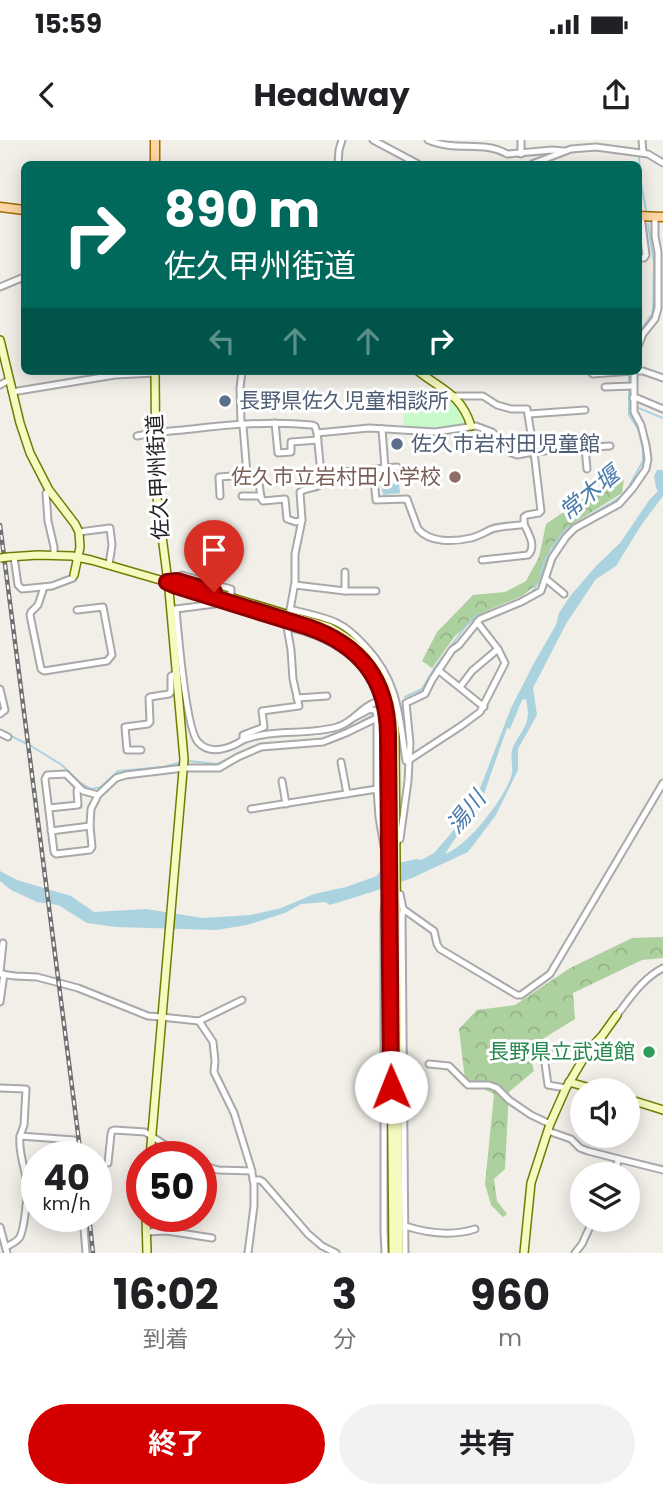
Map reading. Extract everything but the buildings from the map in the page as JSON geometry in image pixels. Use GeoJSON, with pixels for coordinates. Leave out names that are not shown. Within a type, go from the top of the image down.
{"type":"FeatureCollection","features":[{"type":"Feature","properties":{"kind":"main road"},"geometry":{"type":"LineString","coordinates":[[155,140],[155,161]]}},
{"type":"Feature","properties":{"kind":"main road"},"geometry":{"type":"LineString","coordinates":[[0,207],[21,210]]}},
{"type":"Feature","properties":{"kind":"main road"},"geometry":{"type":"LineString","coordinates":[[0,340],[30,453],[49,490],[79,532],[80,544],[74,575]]}},
{"type":"Feature","properties":{"kind":"main road","name":"佐久甲州街道"},"geometry":{"type":"LineString","coordinates":[[152,1141],[184,764],[173,609],[157,504],[155,375]]}},
{"type":"Feature","properties":{"kind":"main road"},"geometry":{"type":"LineString","coordinates":[[424,375],[455,396],[471,426]]}},
{"type":"Feature","properties":{"kind":"main road"},"geometry":{"type":"LineString","coordinates":[[7,557],[78,557],[220,600],[329,628],[356,644],[381,675],[395,704],[393,1253]]}},
{"type":"Feature","properties":{"kind":"main road"},"geometry":{"type":"LineString","coordinates":[[167,582],[177,581],[231,597],[288,618],[328,635],[354,652],[368,667],[378,682],[384,699],[393,848]]}},
{"type":"Feature","properties":{"kind":"main road"},"geometry":{"type":"LineString","coordinates":[[393,892],[399,1253]]}},
{"type":"Feature","properties":{"kind":"main road"},"geometry":{"type":"LineString","coordinates":[[524,1253],[531,1183],[549,1127],[568,1085],[588,1051],[617,1015]]}},
{"type":"Feature","properties":{"kind":"main road"},"geometry":{"type":"LineString","coordinates":[[640,1103],[663,1110]]}},
{"type":"Feature","properties":{"kind":"main road"},"geometry":{"type":"LineString","coordinates":[[146,1232],[147,1253]]}},
{"type":"Feature","properties":{"kind":"street"},"geometry":{"type":"LineString","coordinates":[[338,161],[342,140]]}},
{"type":"Feature","properties":{"kind":"street"},"geometry":{"type":"LineString","coordinates":[[373,140],[412,161]]}},
{"type":"Feature","properties":{"kind":"street"},"geometry":{"type":"LineString","coordinates":[[433,141],[450,144],[471,140],[499,145],[507,154],[507,161]]}},
{"type":"Feature","properties":{"kind":"street"},"geometry":{"type":"LineString","coordinates":[[521,140],[521,154]]}},
{"type":"Feature","properties":{"kind":"street"},"geometry":{"type":"LineString","coordinates":[[641,152],[642,140]]}},
{"type":"Feature","properties":{"kind":"street"},"geometry":{"type":"LineString","coordinates":[[542,161],[579,147],[596,147],[641,152],[663,163]]}},
{"type":"Feature","properties":{"kind":"street"},"geometry":{"type":"LineString","coordinates":[[507,154],[564,151]]}},
{"type":"Feature","properties":{"kind":"street"},"geometry":{"type":"LineString","coordinates":[[642,258],[646,255],[649,217]]}},
{"type":"Feature","properties":{"kind":"street"},"geometry":{"type":"LineString","coordinates":[[642,336],[661,310],[661,269],[649,217]]}},
{"type":"Feature","properties":{"kind":"street"},"geometry":{"type":"LineString","coordinates":[[0,287],[21,277]]}},
{"type":"Feature","properties":{"kind":"street"},"geometry":{"type":"LineString","coordinates":[[642,371],[663,378]]}},
{"type":"Feature","properties":{"kind":"street"},"geometry":{"type":"LineString","coordinates":[[12,392],[115,375]]}},
{"type":"Feature","properties":{"kind":"street"},"geometry":{"type":"LineString","coordinates":[[242,375],[241,423],[247,474]]}},
{"type":"Feature","properties":{"kind":"street"},"geometry":{"type":"LineString","coordinates":[[477,622],[498,649],[505,663],[484,706],[461,726],[408,762],[395,704],[406,703],[425,694],[452,650],[477,622],[541,591],[552,558],[566,537],[575,528],[619,504],[646,469],[646,445],[641,425],[634,412],[632,375]]}},
{"type":"Feature","properties":{"kind":"street"},"geometry":{"type":"LineString","coordinates":[[0,385],[9,380]]}},
{"type":"Feature","properties":{"kind":"street"},"geometry":{"type":"LineString","coordinates":[[604,387],[631,387]]}},
{"type":"Feature","properties":{"kind":"street"},"geometry":{"type":"LineString","coordinates":[[455,396],[483,396],[497,405],[526,409],[529,414],[541,511],[524,517],[532,550],[528,555],[482,559]]}},
{"type":"Feature","properties":{"kind":"street"},"geometry":{"type":"LineString","coordinates":[[633,403],[637,398],[663,409]]}},
{"type":"Feature","properties":{"kind":"street"},"geometry":{"type":"LineString","coordinates":[[529,414],[585,410]]}},
{"type":"Feature","properties":{"kind":"street"},"geometry":{"type":"LineString","coordinates":[[137,436],[241,423],[315,426],[321,485],[300,492],[302,520],[295,554],[295,585],[288,618],[293,679],[299,706],[262,711],[264,727],[243,735],[243,740]]}},
{"type":"Feature","properties":{"kind":"street"},"geometry":{"type":"LineString","coordinates":[[275,423],[278,453],[291,452],[291,442],[369,428],[435,432],[481,426],[500,438],[514,455],[610,446]]}},
{"type":"Feature","properties":{"kind":"street"},"geometry":{"type":"LineString","coordinates":[[382,429],[384,468]]}},
{"type":"Feature","properties":{"kind":"street"},"geometry":{"type":"LineString","coordinates":[[585,448],[587,470]]}},
{"type":"Feature","properties":{"kind":"street"},"geometry":{"type":"LineString","coordinates":[[321,474],[397,467]]}},
{"type":"Feature","properties":{"kind":"street"},"geometry":{"type":"LineString","coordinates":[[373,469],[376,500],[407,499],[418,529],[425,536],[440,540],[465,539],[482,535],[494,528],[524,524]]}},
{"type":"Feature","properties":{"kind":"street"},"geometry":{"type":"LineString","coordinates":[[220,496],[219,477],[256,473],[263,501],[285,499],[287,519],[296,522],[302,520]]}},
{"type":"Feature","properties":{"kind":"street"},"geometry":{"type":"LineString","coordinates":[[49,490],[46,493],[46,506],[54,555]]}},
{"type":"Feature","properties":{"kind":"street"},"geometry":{"type":"LineString","coordinates":[[242,496],[261,496]]}},
{"type":"Feature","properties":{"kind":"street"},"geometry":{"type":"LineString","coordinates":[[79,532],[110,528],[112,545],[109,565]]}},
{"type":"Feature","properties":{"kind":"street"},"geometry":{"type":"LineString","coordinates":[[7,557],[19,588],[22,589],[51,586],[73,578],[74,575]]}},
{"type":"Feature","properties":{"kind":"street"},"geometry":{"type":"LineString","coordinates":[[345,572],[345,591]]}},
{"type":"Feature","properties":{"kind":"street"},"geometry":{"type":"LineString","coordinates":[[181,577],[230,589],[231,597]]}},
{"type":"Feature","properties":{"kind":"street"},"geometry":{"type":"LineString","coordinates":[[546,579],[564,594]]}},
{"type":"Feature","properties":{"kind":"street"},"geometry":{"type":"LineString","coordinates":[[295,585],[345,591],[376,591]]}},
{"type":"Feature","properties":{"kind":"street"},"geometry":{"type":"LineString","coordinates":[[44,587],[38,605],[30,615],[41,669],[44,671],[107,661],[112,655],[103,607],[77,610]]}},
{"type":"Feature","properties":{"kind":"street"},"geometry":{"type":"LineString","coordinates":[[182,598],[184,608]]}},
{"type":"Feature","properties":{"kind":"street"},"geometry":{"type":"LineString","coordinates":[[220,600],[215,604],[173,609],[191,724],[196,740],[202,746],[218,750],[230,748],[259,734],[331,729],[344,725],[370,709],[383,715]]}},
{"type":"Feature","properties":{"kind":"street"},"geometry":{"type":"LineString","coordinates":[[288,618],[348,653],[362,666],[377,693],[383,715],[377,789],[384,847],[393,848],[400,839],[404,822],[410,743],[406,703]]}},
{"type":"Feature","properties":{"kind":"street"},"geometry":{"type":"LineString","coordinates":[[460,687],[472,671],[498,649]]}},
{"type":"Feature","properties":{"kind":"street"},"geometry":{"type":"LineString","coordinates":[[438,670],[484,706]]}},
{"type":"Feature","properties":{"kind":"street"},"geometry":{"type":"LineString","coordinates":[[141,750],[127,750],[125,727],[150,722],[149,698],[169,694],[170,676],[177,673]]}},
{"type":"Feature","properties":{"kind":"street"},"geometry":{"type":"LineString","coordinates":[[0,689],[5,710],[0,713]]}},
{"type":"Feature","properties":{"kind":"street"},"geometry":{"type":"LineString","coordinates":[[297,698],[327,696]]}},
{"type":"Feature","properties":{"kind":"street"},"geometry":{"type":"LineString","coordinates":[[355,717],[365,707],[379,701]]}},
{"type":"Feature","properties":{"kind":"street"},"geometry":{"type":"LineString","coordinates":[[98,795],[78,788],[66,774],[47,775],[45,779],[54,852],[57,854],[90,850],[91,809],[98,795],[116,778],[184,764],[219,768],[261,747],[323,741],[383,715]]}},
{"type":"Feature","properties":{"kind":"street"},"geometry":{"type":"LineString","coordinates":[[0,733],[8,737]]}},
{"type":"Feature","properties":{"kind":"street"},"geometry":{"type":"LineString","coordinates":[[341,762],[347,794]]}},
{"type":"Feature","properties":{"kind":"street"},"geometry":{"type":"LineString","coordinates":[[282,781],[286,804]]}},
{"type":"Feature","properties":{"kind":"street"},"geometry":{"type":"LineString","coordinates":[[403,909],[434,931],[440,949],[521,995],[550,974],[663,783]]}},
{"type":"Feature","properties":{"kind":"street"},"geometry":{"type":"LineString","coordinates":[[49,808],[78,805],[78,788]]}},
{"type":"Feature","properties":{"kind":"street"},"geometry":{"type":"LineString","coordinates":[[251,809],[377,789]]}},
{"type":"Feature","properties":{"kind":"street"},"geometry":{"type":"LineString","coordinates":[[51,831],[90,826]]}},
{"type":"Feature","properties":{"kind":"street"},"geometry":{"type":"LineString","coordinates":[[386,1253],[384,911],[386,899],[393,892],[400,894],[403,909],[405,1253]]}},
{"type":"Feature","properties":{"kind":"street"},"geometry":{"type":"LineString","coordinates":[[0,1002],[3,943]]}},
{"type":"Feature","properties":{"kind":"street"},"geometry":{"type":"LineString","coordinates":[[617,1015],[635,989],[663,968]]}},
{"type":"Feature","properties":{"kind":"street"},"geometry":{"type":"LineString","coordinates":[[1,973],[37,976],[78,988],[148,1016],[199,1021],[242,1000]]}},
{"type":"Feature","properties":{"kind":"street"},"geometry":{"type":"LineString","coordinates":[[199,1021],[213,1042],[214,1072],[236,1118],[252,1171],[254,1206],[248,1253]]}},
{"type":"Feature","properties":{"kind":"street"},"geometry":{"type":"LineString","coordinates":[[568,1085],[548,1085],[544,1056],[588,1051]]}},
{"type":"Feature","properties":{"kind":"street"},"geometry":{"type":"LineString","coordinates":[[429,1064],[449,1066],[468,1085],[489,1085],[497,1088],[509,1100],[571,1139],[580,1148],[663,1170]]}},
{"type":"Feature","properties":{"kind":"street"},"geometry":{"type":"LineString","coordinates":[[0,1087],[26,1089],[24,1125],[19,1146],[21,1158]]}},
{"type":"Feature","properties":{"kind":"street"},"geometry":{"type":"LineString","coordinates":[[110,1141],[111,1131],[145,1132],[160,1141]]}},
{"type":"Feature","properties":{"kind":"street"},"geometry":{"type":"LineString","coordinates":[[20,1136],[74,1141]]}},
{"type":"Feature","properties":{"kind":"street"},"geometry":{"type":"LineString","coordinates":[[217,1170],[252,1171]]}},
{"type":"Feature","properties":{"kind":"street"},"geometry":{"type":"LineString","coordinates":[[253,1180],[263,1182],[308,1234],[336,1253]]}},
{"type":"Feature","properties":{"kind":"street"},"geometry":{"type":"LineString","coordinates":[[405,1226],[430,1233],[466,1232],[475,1229]]}},
{"type":"Feature","properties":{"kind":"street"},"geometry":{"type":"LineString","coordinates":[[0,1227],[6,1250],[20,1236],[21,1231]]}},
{"type":"Feature","properties":{"kind":"street"},"geometry":{"type":"LineString","coordinates":[[84,1232],[86,1253]]}},
{"type":"Feature","properties":{"kind":"street"},"geometry":{"type":"LineString","coordinates":[[173,1232],[212,1238]]}},
{"type":"Feature","properties":{"kind":"street"},"geometry":{"type":"LineString","coordinates":[[575,1253],[588,1232]]}},
{"type":"Feature","properties":{"kind":"green space"},"geometry":{"type":"Polygon","coordinates":[[[451,395],[467,422],[437,429],[404,428],[403,410],[418,413],[420,404],[449,409],[451,395]]]}},
{"type":"Feature","properties":{"kind":"green space"},"geometry":{"type":"Polygon","coordinates":[[[624,479],[622,493],[562,533],[550,549],[542,580],[522,596],[482,613],[455,636],[432,668],[422,661],[437,632],[473,595],[505,592],[526,581],[539,557],[546,524],[581,500],[624,479]]]}},
{"type":"Feature","properties":{"kind":"green space"},"geometry":{"type":"Polygon","coordinates":[[[663,937],[663,958],[642,960],[573,993],[575,1019],[528,1048],[534,1071],[509,1092],[505,1169],[494,1179],[497,1201],[507,1214],[503,1217],[491,1205],[485,1184],[494,1094],[465,1080],[459,1029],[477,1010],[515,1005],[570,968],[632,938],[663,937]]]}},
{"type":"Feature","properties":{"kind":"water","name":"湯川"},"geometry":{"type":"Polygon","coordinates":[[[657,470],[663,470],[663,496],[616,566],[596,579],[566,624],[533,688],[537,715],[518,749],[518,770],[496,815],[468,852],[412,878],[330,905],[325,902],[301,904],[285,913],[247,925],[216,930],[116,927],[87,923],[58,905],[37,902],[11,890],[0,881],[0,871],[17,880],[71,896],[94,912],[146,909],[203,918],[251,915],[281,908],[314,894],[346,887],[377,876],[382,867],[421,860],[434,853],[472,809],[511,708],[556,625],[559,613],[597,565],[620,543],[658,491],[654,476],[657,470]],[[526,699],[522,700],[510,729],[507,728],[478,811],[445,854],[454,850],[474,832],[507,786],[512,774],[512,750],[528,718],[526,699]]]}},
{"type":"Feature","properties":{"kind":"water"},"geometry":{"type":"Polygon","coordinates":[[[399,483],[400,493],[383,495],[381,485],[399,483]]]}},
{"type":"Feature","properties":{"kind":"waterway"},"geometry":{"type":"LineString","coordinates":[[639,140],[639,149]]}},
{"type":"Feature","properties":{"kind":"waterway"},"geometry":{"type":"LineString","coordinates":[[639,155],[639,161]]}},
{"type":"Feature","properties":{"kind":"waterway"},"geometry":{"type":"LineString","coordinates":[[642,189],[646,210]]}},
{"type":"Feature","properties":{"kind":"waterway","name":"常木堰"},"geometry":{"type":"LineString","coordinates":[[642,329],[653,309],[654,263],[648,224]]}},
{"type":"Feature","properties":{"kind":"waterway","name":"常木堰"},"geometry":{"type":"LineString","coordinates":[[629,375],[629,384]]}},
{"type":"Feature","properties":{"kind":"waterway","name":"常木堰"},"geometry":{"type":"LineString","coordinates":[[405,697],[422,689],[437,664],[476,616],[516,602],[532,592],[540,580],[544,561],[566,529],[611,503],[628,488],[643,461],[638,429],[629,415],[629,390]]}},
{"type":"Feature","properties":{"kind":"waterway"},"geometry":{"type":"LineString","coordinates":[[636,407],[663,418]]}},
{"type":"Feature","properties":{"kind":"waterway"},"geometry":{"type":"LineString","coordinates":[[320,740],[342,732],[372,715]]}},
{"type":"Feature","properties":{"kind":"waterway"},"geometry":{"type":"LineString","coordinates":[[1,731],[62,765],[80,783],[91,789],[101,787],[118,771],[163,767],[182,762]]}},
{"type":"Feature","properties":{"kind":"waterway"},"geometry":{"type":"LineString","coordinates":[[188,761],[217,764],[249,749]]}},
{"type":"Feature","properties":{"kind":"railway"},"geometry":{"type":"LineString","coordinates":[[0,525],[79,1141]]}},
{"type":"Feature","properties":{"kind":"railway"},"geometry":{"type":"LineString","coordinates":[[91,1232],[93,1253]]}},
{"type":"Feature","properties":{"kind":"place","name":"長野県佐久児童相談所"},"geometry":{"type":"Point","coordinates":[225,401]}},
{"type":"Feature","properties":{"kind":"place","name":"佐久市岩村田児童館"},"geometry":{"type":"Point","coordinates":[397,444]}},
{"type":"Feature","properties":{"kind":"place","name":"佐久市立岩村田小学校"},"geometry":{"type":"Point","coordinates":[455,477]}},
{"type":"Feature","properties":{"kind":"place","name":"長野県立武道館"},"geometry":{"type":"Point","coordinates":[649,1052]}},
{"type":"Feature","properties":{"kind":"route"},"geometry":{"type":"LineString","coordinates":[[214,592],[177,581],[167,582],[328,635],[361,659],[378,682],[383,694],[388,734],[391,1087]]}}]}
